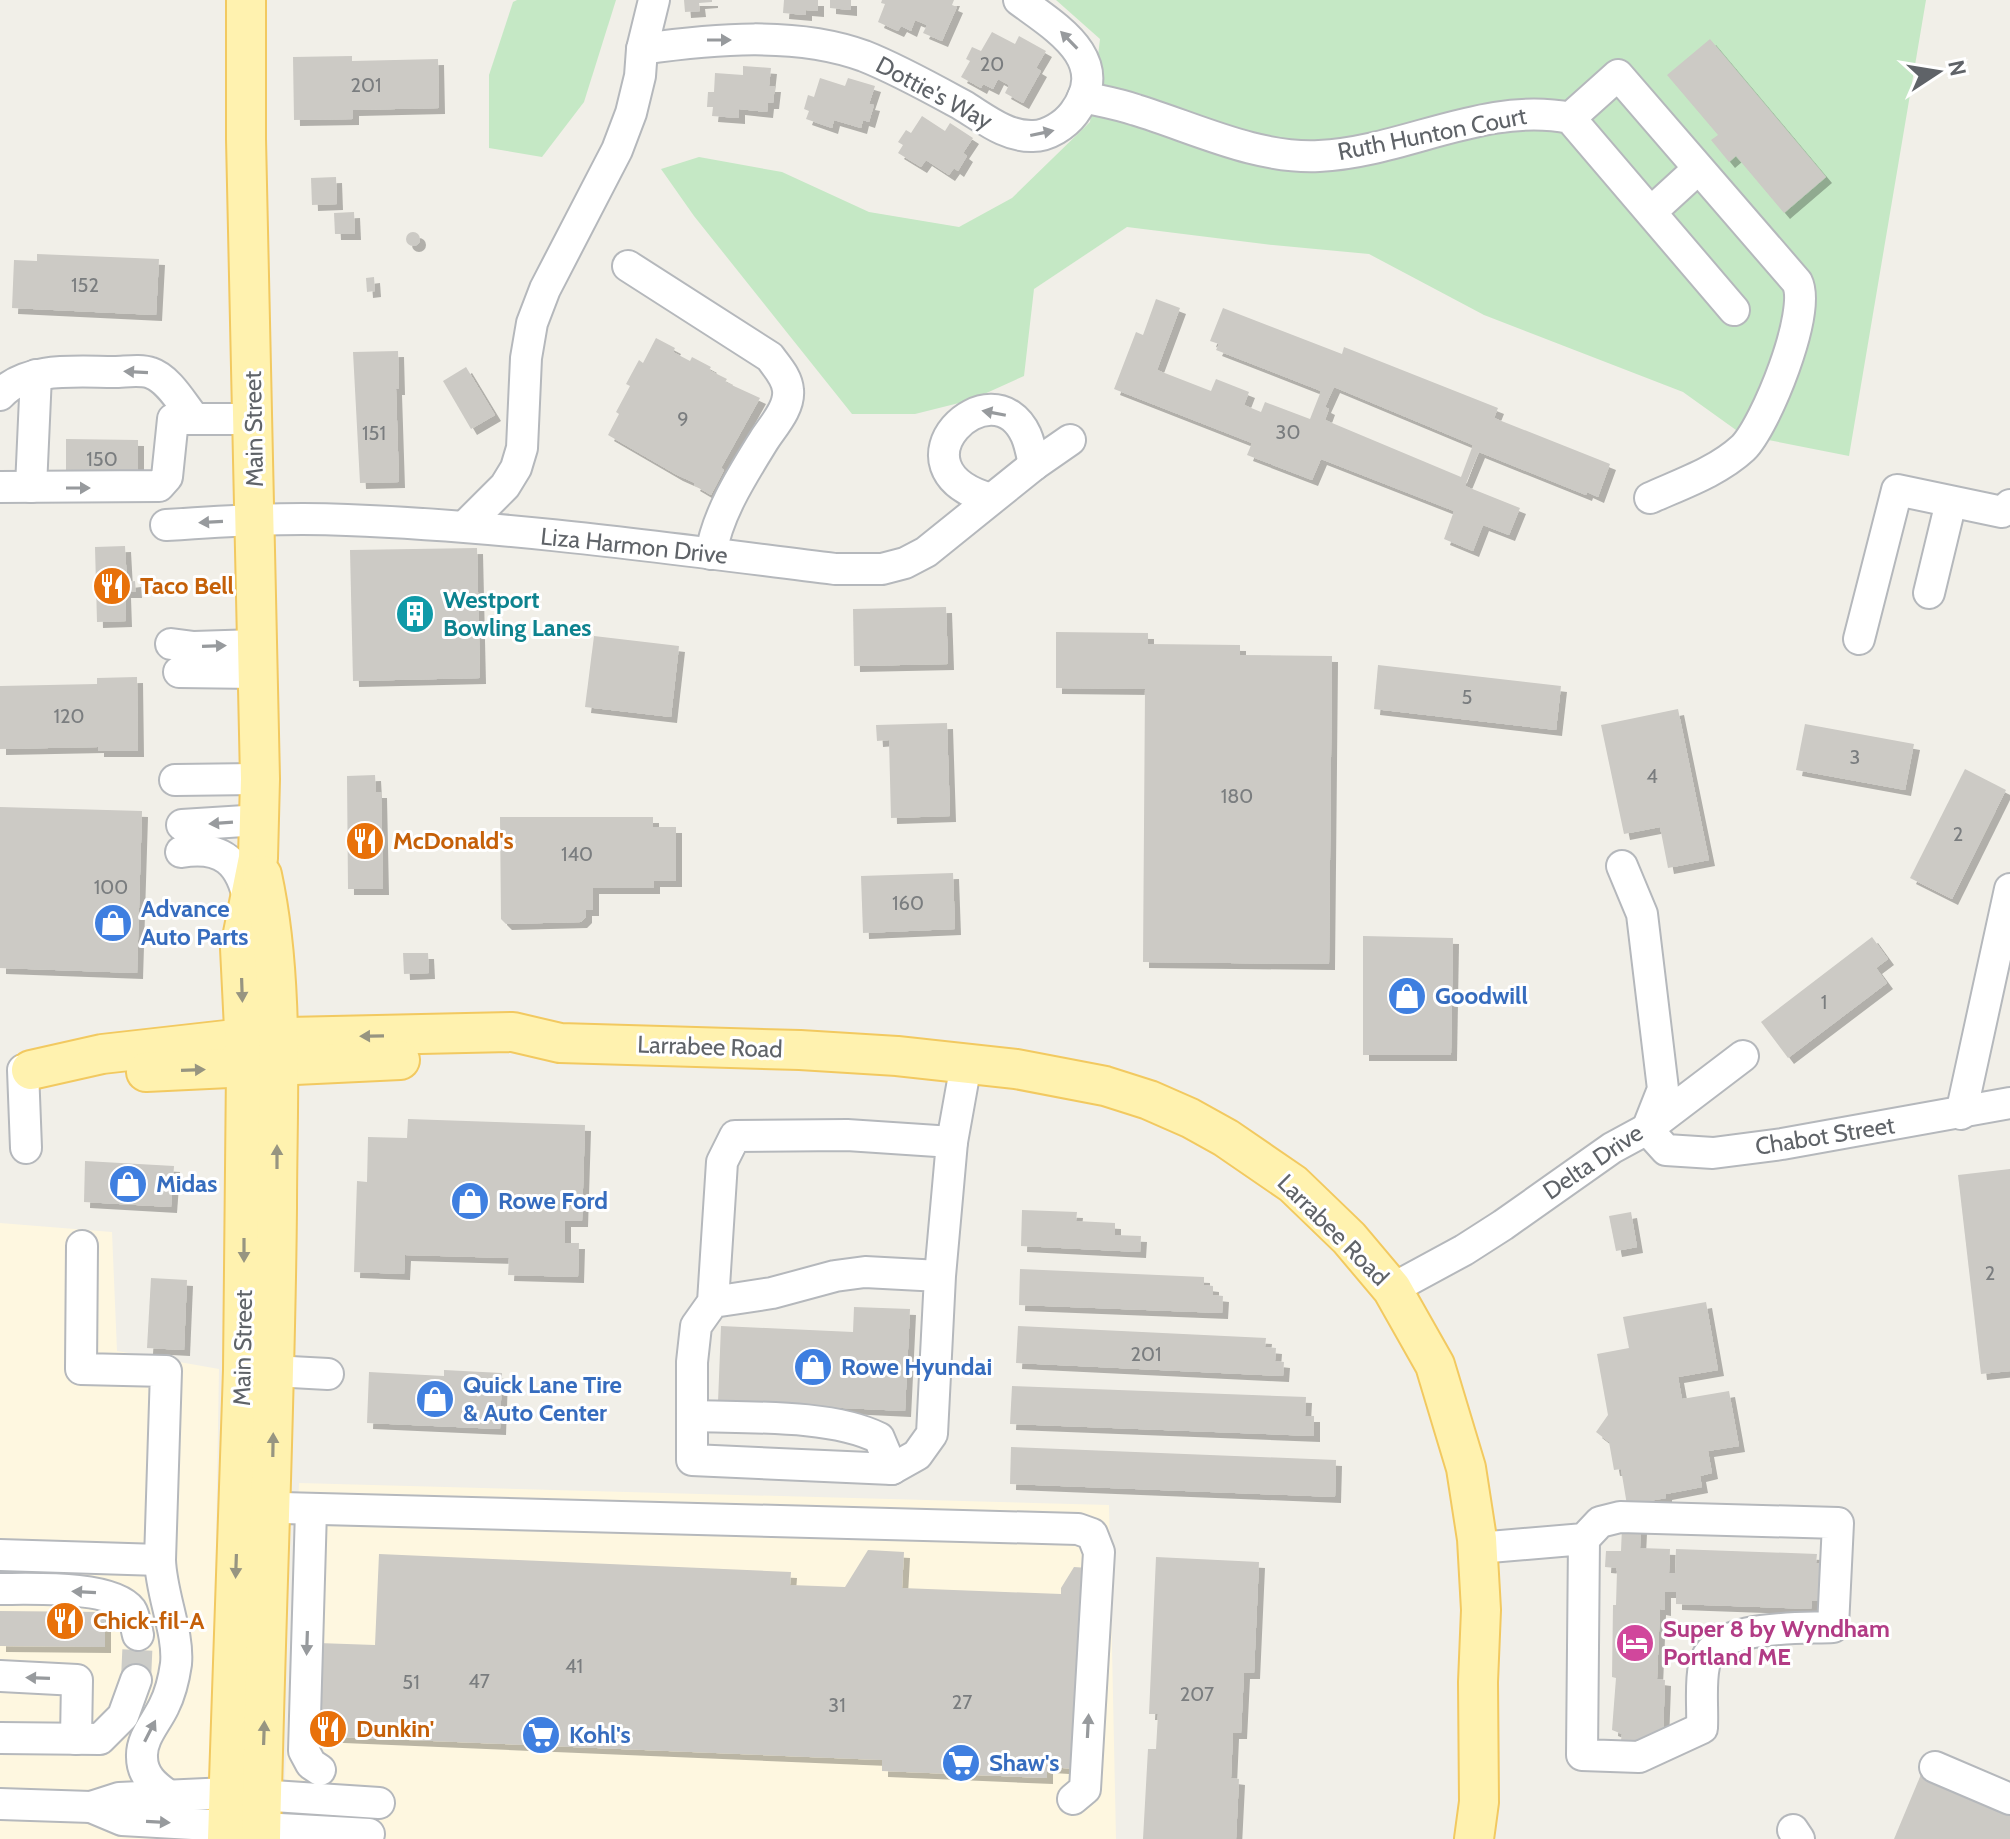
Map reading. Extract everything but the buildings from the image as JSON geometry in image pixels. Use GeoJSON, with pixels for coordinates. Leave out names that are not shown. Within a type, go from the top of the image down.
{"type":"FeatureCollection","features":[{"type":"Feature","properties":{"kind":"main road","name":"Main Street"},"geometry":{"type":"LineString","coordinates":[[246,0],[246,139],[260,779],[258,858],[240,948],[261,1053]]}},
{"type":"Feature","properties":{"kind":"main road","name":"Main Street"},"geometry":{"type":"LineString","coordinates":[[244,1820],[259,1370],[261,1053],[271,917],[258,858]]}},
{"type":"Feature","properties":{"kind":"main road","name":"Larrabee Road"},"geometry":{"type":"LineString","coordinates":[[18,1070],[102,1054],[528,1055],[560,1043],[800,1050],[897,1056],[1016,1069],[1105,1086],[1149,1100],[1190,1118],[1226,1138],[1293,1184],[1349,1238],[1392,1289],[1435,1365],[1466,1468],[1478,1548],[1481,1610],[1478,1832]]}},
{"type":"Feature","properties":{"kind":"street"},"geometry":{"type":"LineString","coordinates":[[465,526],[505,486],[516,468],[522,448],[526,358],[532,323],[545,289],[617,150],[640,76],[642,49],[654,0]]}},
{"type":"Feature","properties":{"kind":"street"},"geometry":{"type":"LineString","coordinates":[[1019,0],[1077,46],[1085,62],[1087,80],[1083,97]]}},
{"type":"Feature","properties":{"kind":"street","name":"Dottie's Way"},"geometry":{"type":"LineString","coordinates":[[642,49],[702,40],[820,45],[864,56],[941,94],[993,125],[1012,133],[1034,136],[1057,129],[1073,115],[1083,97]]}},
{"type":"Feature","properties":{"kind":"street"},"geometry":{"type":"LineString","coordinates":[[1650,498],[1720,466],[1745,446],[1771,403],[1801,309],[1802,291],[1618,75],[1570,118],[1734,310]]}},
{"type":"Feature","properties":{"kind":"street","name":"Ruth Hunton Court"},"geometry":{"type":"LineString","coordinates":[[1083,97],[1134,109],[1270,153],[1318,156],[1376,148],[1496,117],[1529,114],[1570,118]]}},
{"type":"Feature","properties":{"kind":"street"},"geometry":{"type":"LineString","coordinates":[[1651,212],[1698,169]]}},
{"type":"Feature","properties":{"kind":"street"},"geometry":{"type":"LineString","coordinates":[[628,266],[770,357],[784,376],[789,392],[780,417],[764,439],[714,532],[711,554]]}},
{"type":"Feature","properties":{"kind":"street"},"geometry":{"type":"LineString","coordinates":[[0,395],[8,386],[36,375],[70,372],[152,373],[163,381],[184,418],[167,477],[159,486],[0,487]]}},
{"type":"Feature","properties":{"kind":"street"},"geometry":{"type":"LineString","coordinates":[[31,487],[36,375]]}},
{"type":"Feature","properties":{"kind":"street"},"geometry":{"type":"LineString","coordinates":[[991,499],[961,487],[951,477],[946,464],[948,436],[955,424],[966,415],[994,410],[1018,423],[1026,435],[1034,465]]}},
{"type":"Feature","properties":{"kind":"street"},"geometry":{"type":"LineString","coordinates":[[184,418],[253,419]]}},
{"type":"Feature","properties":{"kind":"street","name":"Liza Harmon Drive"},"geometry":{"type":"LineString","coordinates":[[166,525],[255,520],[346,520],[465,526],[835,569],[882,569],[905,563],[926,552],[1070,440]]}},
{"type":"Feature","properties":{"kind":"street"},"geometry":{"type":"LineString","coordinates":[[1859,639],[1897,490],[2002,512],[2010,505]]}},
{"type":"Feature","properties":{"kind":"street"},"geometry":{"type":"LineString","coordinates":[[1929,593],[1951,502]]}},
{"type":"Feature","properties":{"kind":"street"},"geometry":{"type":"LineString","coordinates":[[175,658],[258,659]]}},
{"type":"Feature","properties":{"kind":"street"},"geometry":{"type":"LineString","coordinates":[[175,780],[260,779]]}},
{"type":"Feature","properties":{"kind":"street"},"geometry":{"type":"LineString","coordinates":[[249,902],[235,865],[219,853],[200,849],[182,839],[259,820]]}},
{"type":"Feature","properties":{"kind":"street","name":"Delta Drive"},"geometry":{"type":"LineString","coordinates":[[1392,1289],[1464,1250],[1612,1148],[1647,1129],[1663,1089],[1642,914],[1622,866]]}},
{"type":"Feature","properties":{"kind":"street"},"geometry":{"type":"LineString","coordinates":[[1961,1114],[2002,963],[2010,889]]}},
{"type":"Feature","properties":{"kind":"street"},"geometry":{"type":"LineString","coordinates":[[1647,1129],[1743,1056]]}},
{"type":"Feature","properties":{"kind":"street"},"geometry":{"type":"LineString","coordinates":[[952,1142],[847,1135],[735,1136],[722,1162],[713,1302],[696,1326],[692,1362],[692,1460],[892,1469],[917,1455],[932,1434],[940,1276],[952,1142],[966,1064]]}},
{"type":"Feature","properties":{"kind":"street"},"geometry":{"type":"LineString","coordinates":[[18,1070],[26,1148]]}},
{"type":"Feature","properties":{"kind":"street","name":"Chabot Street"},"geometry":{"type":"LineString","coordinates":[[1647,1129],[1666,1150],[1713,1153],[1961,1114],[2010,1103]]}},
{"type":"Feature","properties":{"kind":"street"},"geometry":{"type":"LineString","coordinates":[[82,1246],[81,1369],[166,1371],[160,1560],[161,1585],[176,1663],[164,1706],[145,1739],[141,1756],[144,1769],[153,1785],[169,1796],[244,1820],[379,1803]]}},
{"type":"Feature","properties":{"kind":"street"},"geometry":{"type":"LineString","coordinates":[[713,1302],[772,1293],[835,1276],[865,1272],[940,1276]]}},
{"type":"Feature","properties":{"kind":"street"},"geometry":{"type":"LineString","coordinates":[[259,1370],[328,1374]]}},
{"type":"Feature","properties":{"kind":"street"},"geometry":{"type":"LineString","coordinates":[[693,1416],[822,1422],[867,1432],[879,1438],[892,1469]]}},
{"type":"Feature","properties":{"kind":"street"},"geometry":{"type":"LineString","coordinates":[[255,1507],[1078,1529],[1092,1534],[1099,1552],[1085,1789],[1073,1799]]}},
{"type":"Feature","properties":{"kind":"street"},"geometry":{"type":"LineString","coordinates":[[311,1510],[304,1751],[311,1764],[320,1770]]}},
{"type":"Feature","properties":{"kind":"street"},"geometry":{"type":"LineString","coordinates":[[1478,1548],[1584,1539],[1600,1522],[1620,1517],[1838,1523],[1833,1627],[1747,1633],[1726,1639],[1704,1663],[1702,1728],[1639,1757],[1582,1755],[1584,1539]]}},
{"type":"Feature","properties":{"kind":"street"},"geometry":{"type":"LineString","coordinates":[[0,1555],[160,1560]]}},
{"type":"Feature","properties":{"kind":"street"},"geometry":{"type":"LineString","coordinates":[[0,1589],[96,1593],[116,1599],[132,1611],[138,1635]]}},
{"type":"Feature","properties":{"kind":"street"},"geometry":{"type":"LineString","coordinates":[[0,1676],[77,1680],[76,1739]]}},
{"type":"Feature","properties":{"kind":"street"},"geometry":{"type":"LineString","coordinates":[[0,1738],[100,1739],[123,1716],[136,1680]]}},
{"type":"Feature","properties":{"kind":"street"},"geometry":{"type":"LineString","coordinates":[[1935,1767],[2010,1799]]}},
{"type":"Feature","properties":{"kind":"street"},"geometry":{"type":"LineString","coordinates":[[0,1804],[91,1807],[119,1798],[169,1796]]}},
{"type":"Feature","properties":{"kind":"street"},"geometry":{"type":"LineString","coordinates":[[91,1807],[122,1820],[244,1820],[369,1834]]}},
{"type":"Feature","properties":{"kind":"shaded area"},"geometry":{"type":"Polygon","coordinates":[[[0,1223],[112,1232],[117,1351],[219,1369],[211,1839],[0,1839],[0,1223]]]}},
{"type":"Feature","properties":{"kind":"shaded area"},"geometry":{"type":"Polygon","coordinates":[[[299,1483],[1109,1505],[1116,1839],[282,1839],[299,1483]]]}},
{"type":"Feature","properties":{"kind":"green space"},"geometry":{"type":"Polygon","coordinates":[[[616,0],[584,102],[542,157],[489,148],[489,75],[513,2],[616,0]]]}},
{"type":"Feature","properties":{"kind":"green space"},"geometry":{"type":"Polygon","coordinates":[[[1056,0],[1926,0],[1849,456],[1743,435],[1683,392],[1484,315],[1369,254],[1127,227],[1034,289],[1024,376],[971,400],[915,414],[852,414],[694,216],[661,169],[699,157],[782,172],[869,212],[959,227],[1012,198],[1090,122],[1100,39],[1056,0]]]}},
{"type":"Feature","properties":{"kind":"tunnel"},"geometry":{"type":"LineString","coordinates":[[136,1680],[138,1635]]}},
{"type":"Feature","properties":{"kind":"place","name":"Taco Bell"},"geometry":{"type":"Point","coordinates":[112,586]}},
{"type":"Feature","properties":{"kind":"place","name":"Westport Bowling Lanes"},"geometry":{"type":"Point","coordinates":[415,614]}},
{"type":"Feature","properties":{"kind":"place","name":"McDonald's"},"geometry":{"type":"Point","coordinates":[365,841]}},
{"type":"Feature","properties":{"kind":"place","name":"Advance Auto Parts"},"geometry":{"type":"Point","coordinates":[113,923]}},
{"type":"Feature","properties":{"kind":"place","name":"Goodwill"},"geometry":{"type":"Point","coordinates":[1407,996]}},
{"type":"Feature","properties":{"kind":"place","name":"Midas"},"geometry":{"type":"Point","coordinates":[128,1184]}},
{"type":"Feature","properties":{"kind":"place","name":"Rowe Ford"},"geometry":{"type":"Point","coordinates":[470,1201]}},
{"type":"Feature","properties":{"kind":"place","name":"Rowe Hyundai"},"geometry":{"type":"Point","coordinates":[813,1367]}},
{"type":"Feature","properties":{"kind":"place","name":"Quick Lane Tire & Auto Center"},"geometry":{"type":"Point","coordinates":[435,1399]}},
{"type":"Feature","properties":{"kind":"place","name":"Chick-fil-A"},"geometry":{"type":"Point","coordinates":[65,1621]}},
{"type":"Feature","properties":{"kind":"place","name":"Super 8 by Wyndham Portland ME"},"geometry":{"type":"Point","coordinates":[1635,1643]}},
{"type":"Feature","properties":{"kind":"place","name":"Dunkin'"},"geometry":{"type":"Point","coordinates":[328,1729]}},
{"type":"Feature","properties":{"kind":"place","name":"Kohl's"},"geometry":{"type":"Point","coordinates":[541,1735]}},
{"type":"Feature","properties":{"kind":"place","name":"Shaw's"},"geometry":{"type":"Point","coordinates":[961,1763]}}]}
